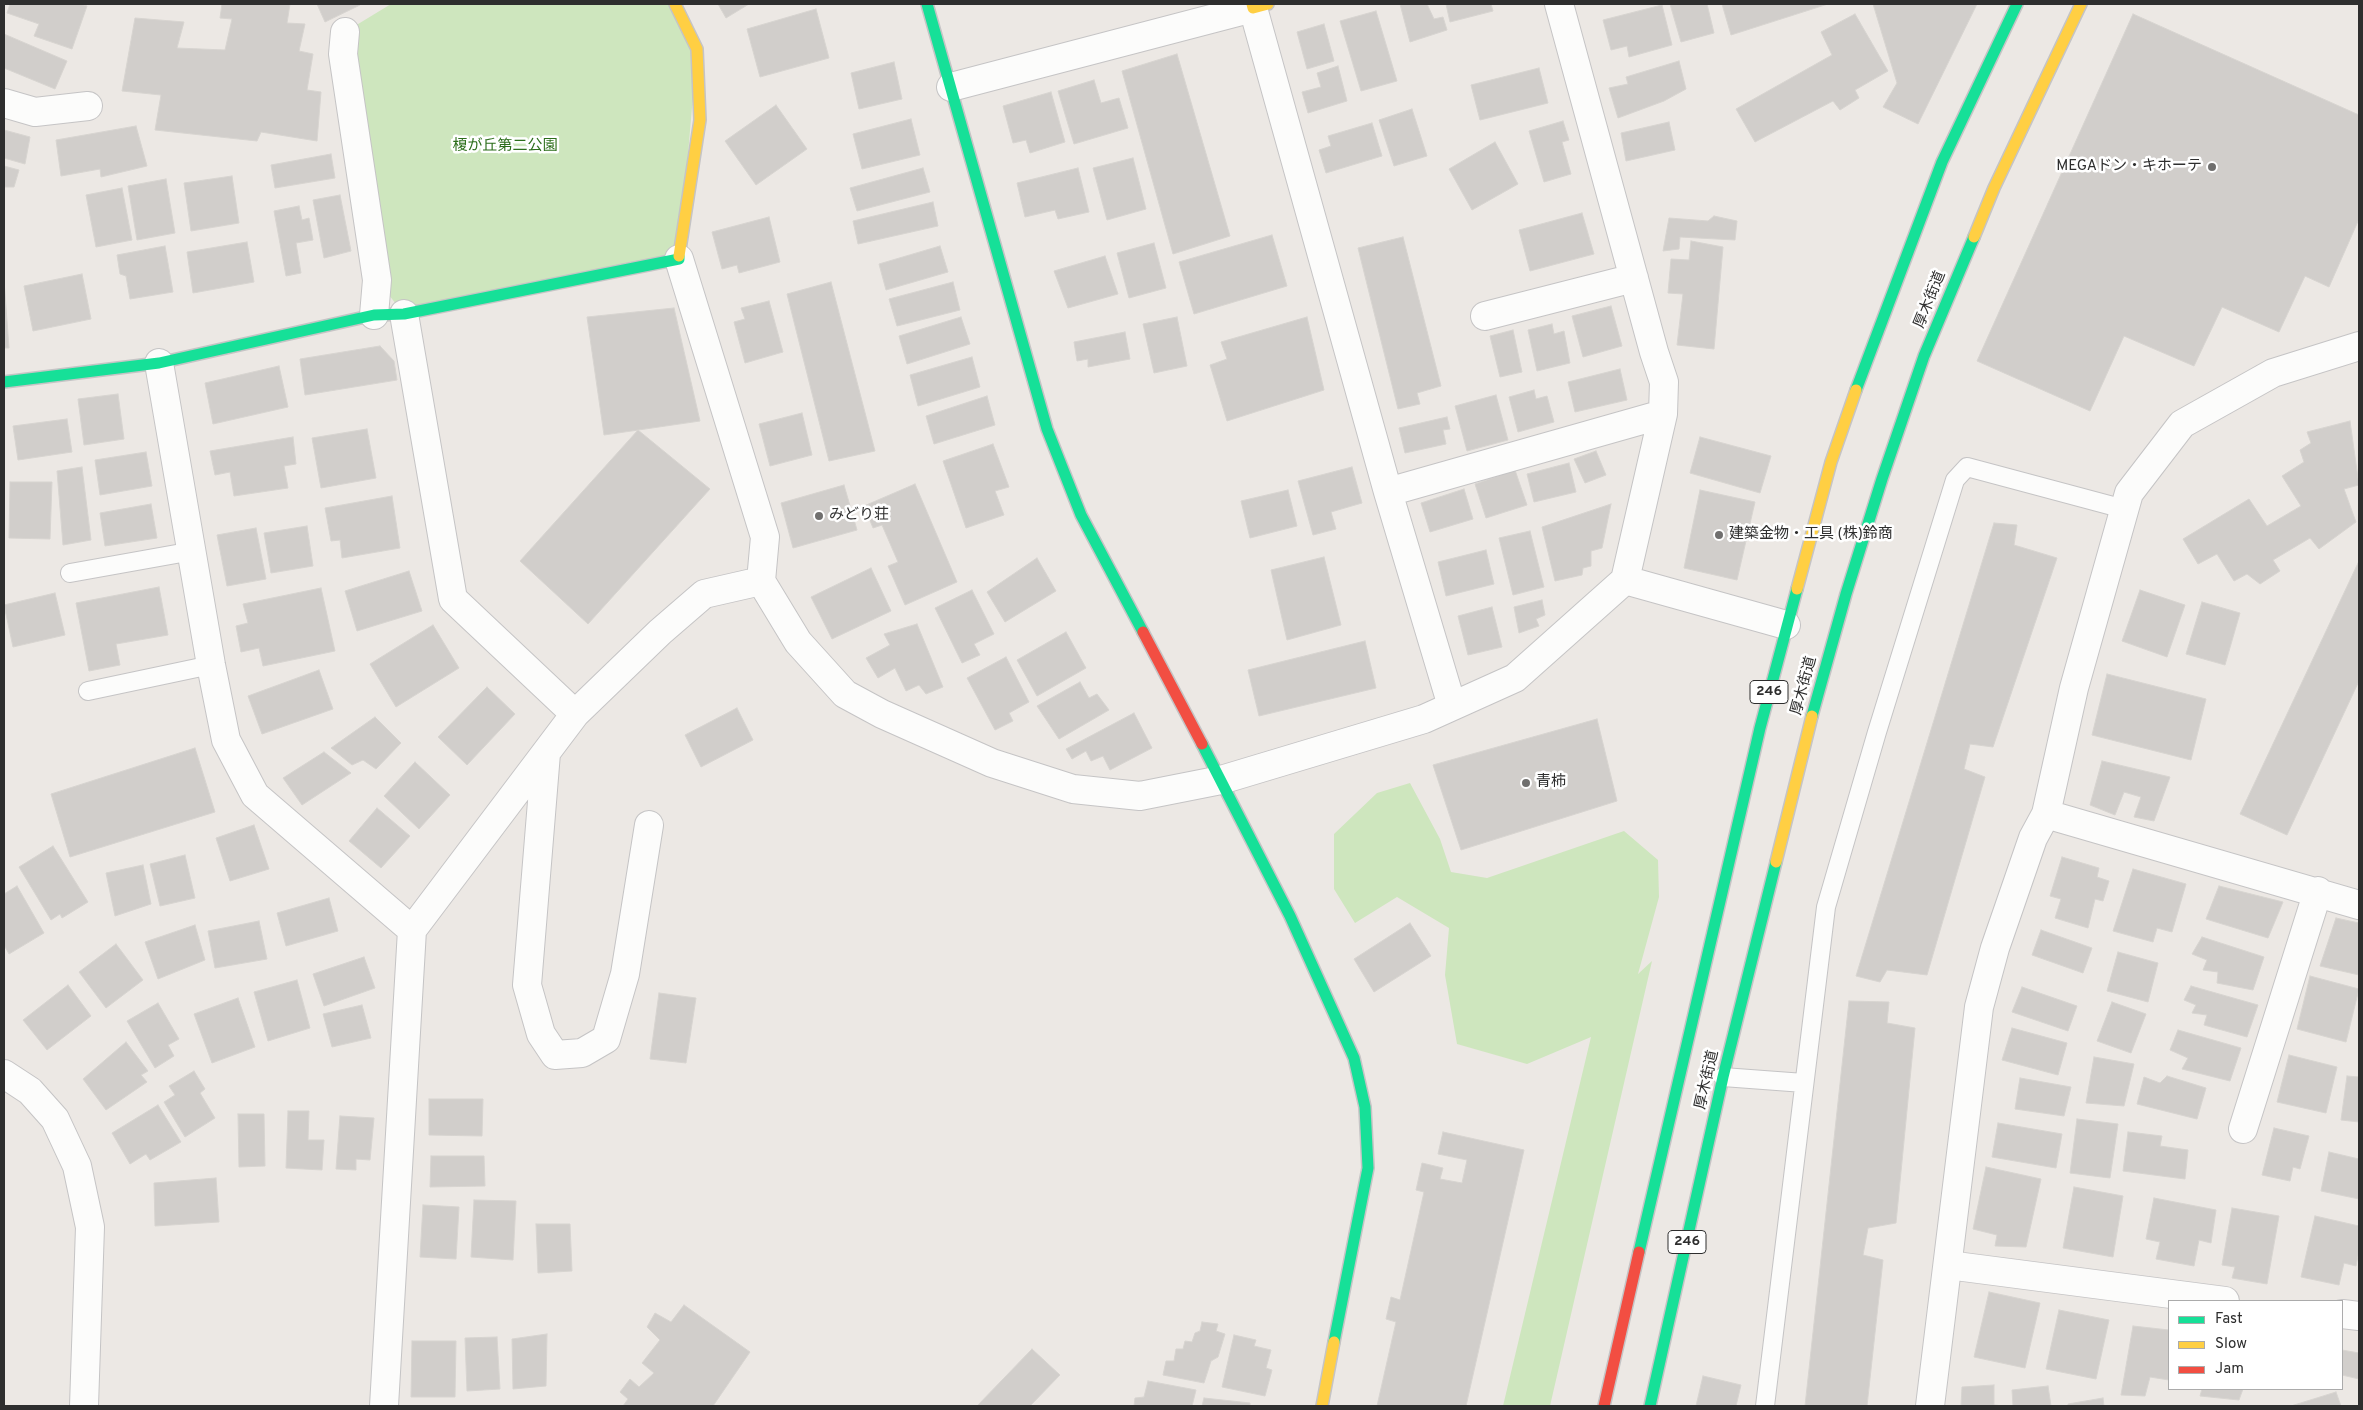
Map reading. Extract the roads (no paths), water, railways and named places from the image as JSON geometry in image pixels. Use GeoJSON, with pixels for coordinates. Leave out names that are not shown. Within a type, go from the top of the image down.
{"type":"FeatureCollection","features":[{"type":"Feature","properties":{"kind":"main road"},"geometry":{"type":"LineString","coordinates":[[4,382],[159,363],[374,315],[404,314],[679,259],[700,120],[697,49],[675,4]]}},
{"type":"Feature","properties":{"kind":"main road"},"geometry":{"type":"LineString","coordinates":[[927,4],[1044,419],[1081,515],[1221,780],[1290,916],[1354,1058],[1365,1107],[1368,1168],[1322,1406]]}},
{"type":"Feature","properties":{"kind":"main road","name":"厚木街道"},"geometry":{"type":"LineString","coordinates":[[1604,1406],[1760,728],[1831,462],[1875,335],[1942,162],[2017,4]]}},
{"type":"Feature","properties":{"kind":"main road","name":"厚木街道"},"geometry":{"type":"LineString","coordinates":[[1650,1406],[1723,1078],[1817,696],[1882,479],[1924,356],[1990,197],[2081,4]]}},
{"type":"Feature","properties":{"kind":"street"},"geometry":{"type":"LineString","coordinates":[[679,259],[766,537],[761,580],[798,642],[845,694],[882,714],[992,763],[1073,789],[1140,796],[1221,780],[1424,719],[1515,678],[1624,580],[1663,414],[1664,382],[1558,4]]}},
{"type":"Feature","properties":{"kind":"street"},"geometry":{"type":"LineString","coordinates":[[951,87],[1258,5],[1388,492],[1452,706]]}},
{"type":"Feature","properties":{"kind":"street"},"geometry":{"type":"LineString","coordinates":[[345,32],[343,54],[377,280],[374,315]]}},
{"type":"Feature","properties":{"kind":"street"},"geometry":{"type":"LineString","coordinates":[[4,103],[35,112],[88,106]]}},
{"type":"Feature","properties":{"kind":"street"},"geometry":{"type":"LineString","coordinates":[[1485,316],[1634,278]]}},
{"type":"Feature","properties":{"kind":"street"},"geometry":{"type":"LineString","coordinates":[[404,314],[453,599],[575,714]]}},
{"type":"Feature","properties":{"kind":"street"},"geometry":{"type":"LineString","coordinates":[[1930,1406],[1980,1007],[1996,948],[2033,838],[2046,814],[2074,688],[2129,493],[2182,424],[2273,373],[2359,346]]}},
{"type":"Feature","properties":{"kind":"street"},"geometry":{"type":"LineString","coordinates":[[159,363],[193,551],[211,665],[226,740],[255,795],[412,930]]}},
{"type":"Feature","properties":{"kind":"street"},"geometry":{"type":"LineString","coordinates":[[1388,492],[1663,414]]}},
{"type":"Feature","properties":{"kind":"street"},"geometry":{"type":"LineString","coordinates":[[384,1406],[412,930],[575,714],[660,632],[704,594],[761,580]]}},
{"type":"Feature","properties":{"kind":"street"},"geometry":{"type":"LineString","coordinates":[[1624,580],[1786,626]]}},
{"type":"Feature","properties":{"kind":"street"},"geometry":{"type":"LineString","coordinates":[[546,754],[527,986],[541,1034],[555,1055],[582,1053],[606,1039],[624,974],[649,825]]}},
{"type":"Feature","properties":{"kind":"street"},"geometry":{"type":"LineString","coordinates":[[2046,814],[2318,891],[2359,905]]}},
{"type":"Feature","properties":{"kind":"street"},"geometry":{"type":"LineString","coordinates":[[2243,1130],[2318,891]]}},
{"type":"Feature","properties":{"kind":"street"},"geometry":{"type":"LineString","coordinates":[[4,1074],[30,1091],[54,1119],[77,1166],[90,1227],[84,1406]]}},
{"type":"Feature","properties":{"kind":"street"},"geometry":{"type":"LineString","coordinates":[[1948,1265],[2217,1300]]}},
{"type":"Feature","properties":{"kind":"street"},"geometry":{"type":"LineString","coordinates":[[2343,1314],[2359,1316]]}},
{"type":"Feature","properties":{"kind":"lane"},"geometry":{"type":"LineString","coordinates":[[1765,1406],[1826,907],[1877,732],[1955,480],[1967,467],[2124,509]]}},
{"type":"Feature","properties":{"kind":"lane"},"geometry":{"type":"LineString","coordinates":[[70,574],[193,551]]}},
{"type":"Feature","properties":{"kind":"lane"},"geometry":{"type":"LineString","coordinates":[[88,691],[211,665]]}},
{"type":"Feature","properties":{"kind":"lane"},"geometry":{"type":"LineString","coordinates":[[1723,1078],[1804,1083]]}},
{"type":"Feature","properties":{"kind":"place","name":"MEGAドン・キホーテ"},"geometry":{"type":"Point","coordinates":[2212,167]}},
{"type":"Feature","properties":{"kind":"place","name":"みどり荘"},"geometry":{"type":"Point","coordinates":[819,516]}},
{"type":"Feature","properties":{"kind":"place","name":"建築金物・工具 (株)鈴商"},"geometry":{"type":"Point","coordinates":[1719,535]}},
{"type":"Feature","properties":{"kind":"place","name":"青柿"},"geometry":{"type":"Point","coordinates":[1526,783]}},
{"type":"Feature","properties":{"kind":"park label","name":"榎が丘第二公園"},"geometry":{"type":"Point","coordinates":[505,147]}}]}
